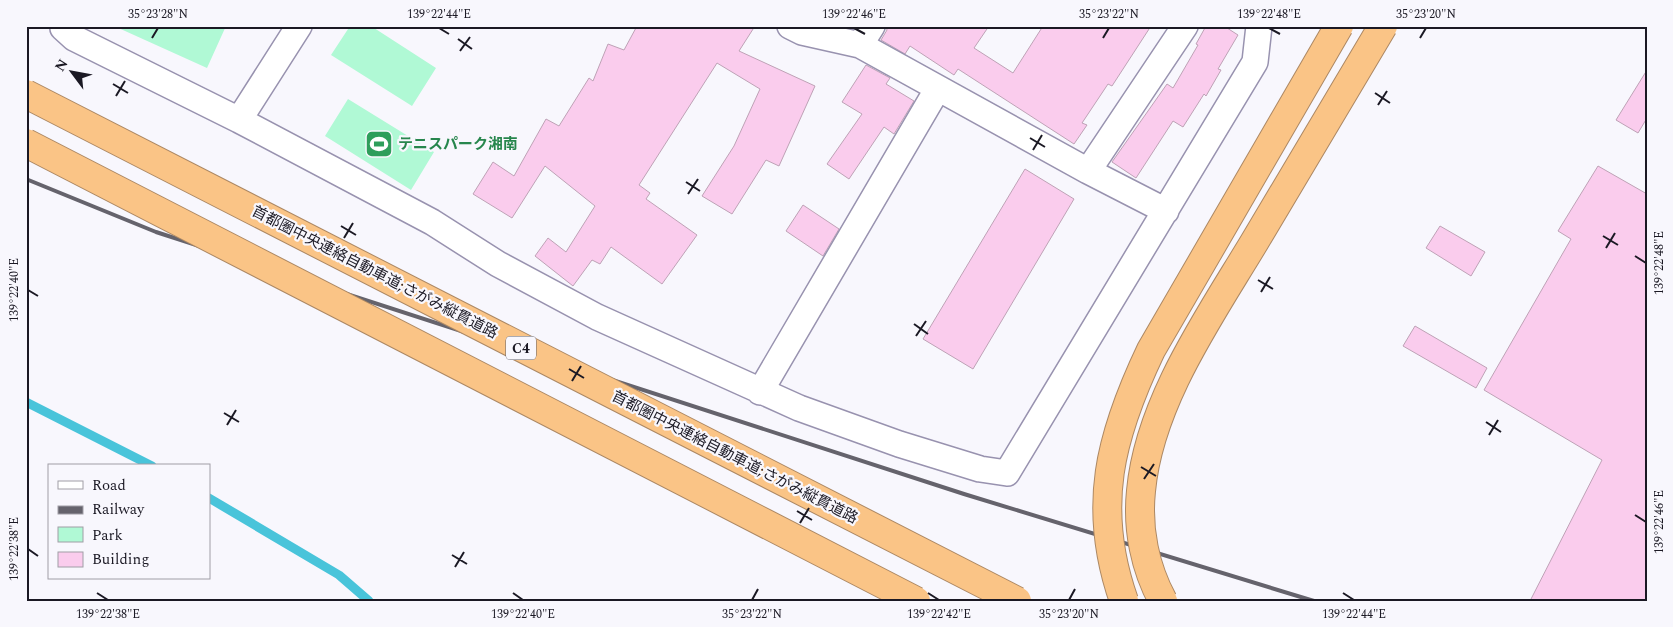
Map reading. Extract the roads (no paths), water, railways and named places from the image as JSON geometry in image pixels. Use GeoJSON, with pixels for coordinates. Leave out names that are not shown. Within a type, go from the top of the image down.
{"type":"FeatureCollection","features":[{"type":"Feature","properties":{"kind":"highway"},"geometry":{"type":"LineString","coordinates":[[1124,601],[1115,574],[1108,539],[1106,503],[1110,464],[1132,389],[1151,350],[1339,26]]}},
{"type":"Feature","properties":{"kind":"highway"},"geometry":{"type":"LineString","coordinates":[[1164,601],[1146,560],[1140,526],[1141,490],[1149,451],[1162,408],[1198,337],[1383,26]]}},
{"type":"Feature","properties":{"kind":"highway","name":"首都圏中央連絡自動車道;さがみ縦貫道路"},"geometry":{"type":"LineString","coordinates":[[26,94],[1017,601]]}},
{"type":"Feature","properties":{"kind":"highway"},"geometry":{"type":"LineString","coordinates":[[26,143],[916,601]]}},
{"type":"Feature","properties":{"kind":"street"},"geometry":{"type":"LineString","coordinates":[[239,120],[300,26]]}},
{"type":"Feature","properties":{"kind":"street"},"geometry":{"type":"LineString","coordinates":[[790,26],[802,32],[866,36],[938,88],[1088,171],[1166,211]]}},
{"type":"Feature","properties":{"kind":"street"},"geometry":{"type":"LineString","coordinates":[[1088,171],[1185,26]]}},
{"type":"Feature","properties":{"kind":"street"},"geometry":{"type":"LineString","coordinates":[[60,27],[74,38],[239,120],[432,222],[540,288],[760,392],[899,444],[980,469],[1007,473],[1255,62],[1259,26]]}},
{"type":"Feature","properties":{"kind":"street"},"geometry":{"type":"LineString","coordinates":[[760,392],[938,88]]}},
{"type":"Feature","properties":{"kind":"waterway"},"geometry":{"type":"LineString","coordinates":[[26,402],[148,464]]}},
{"type":"Feature","properties":{"kind":"waterway"},"geometry":{"type":"LineString","coordinates":[[210,499],[339,575],[369,601]]}},
{"type":"Feature","properties":{"kind":"railway"},"geometry":{"type":"LineString","coordinates":[[26,179],[156,232],[964,494],[1314,601]]}},
{"type":"Feature","properties":{"kind":"place","name":"テニスパーク湘南"},"geometry":{"type":"Point","coordinates":[379,144]}}]}
